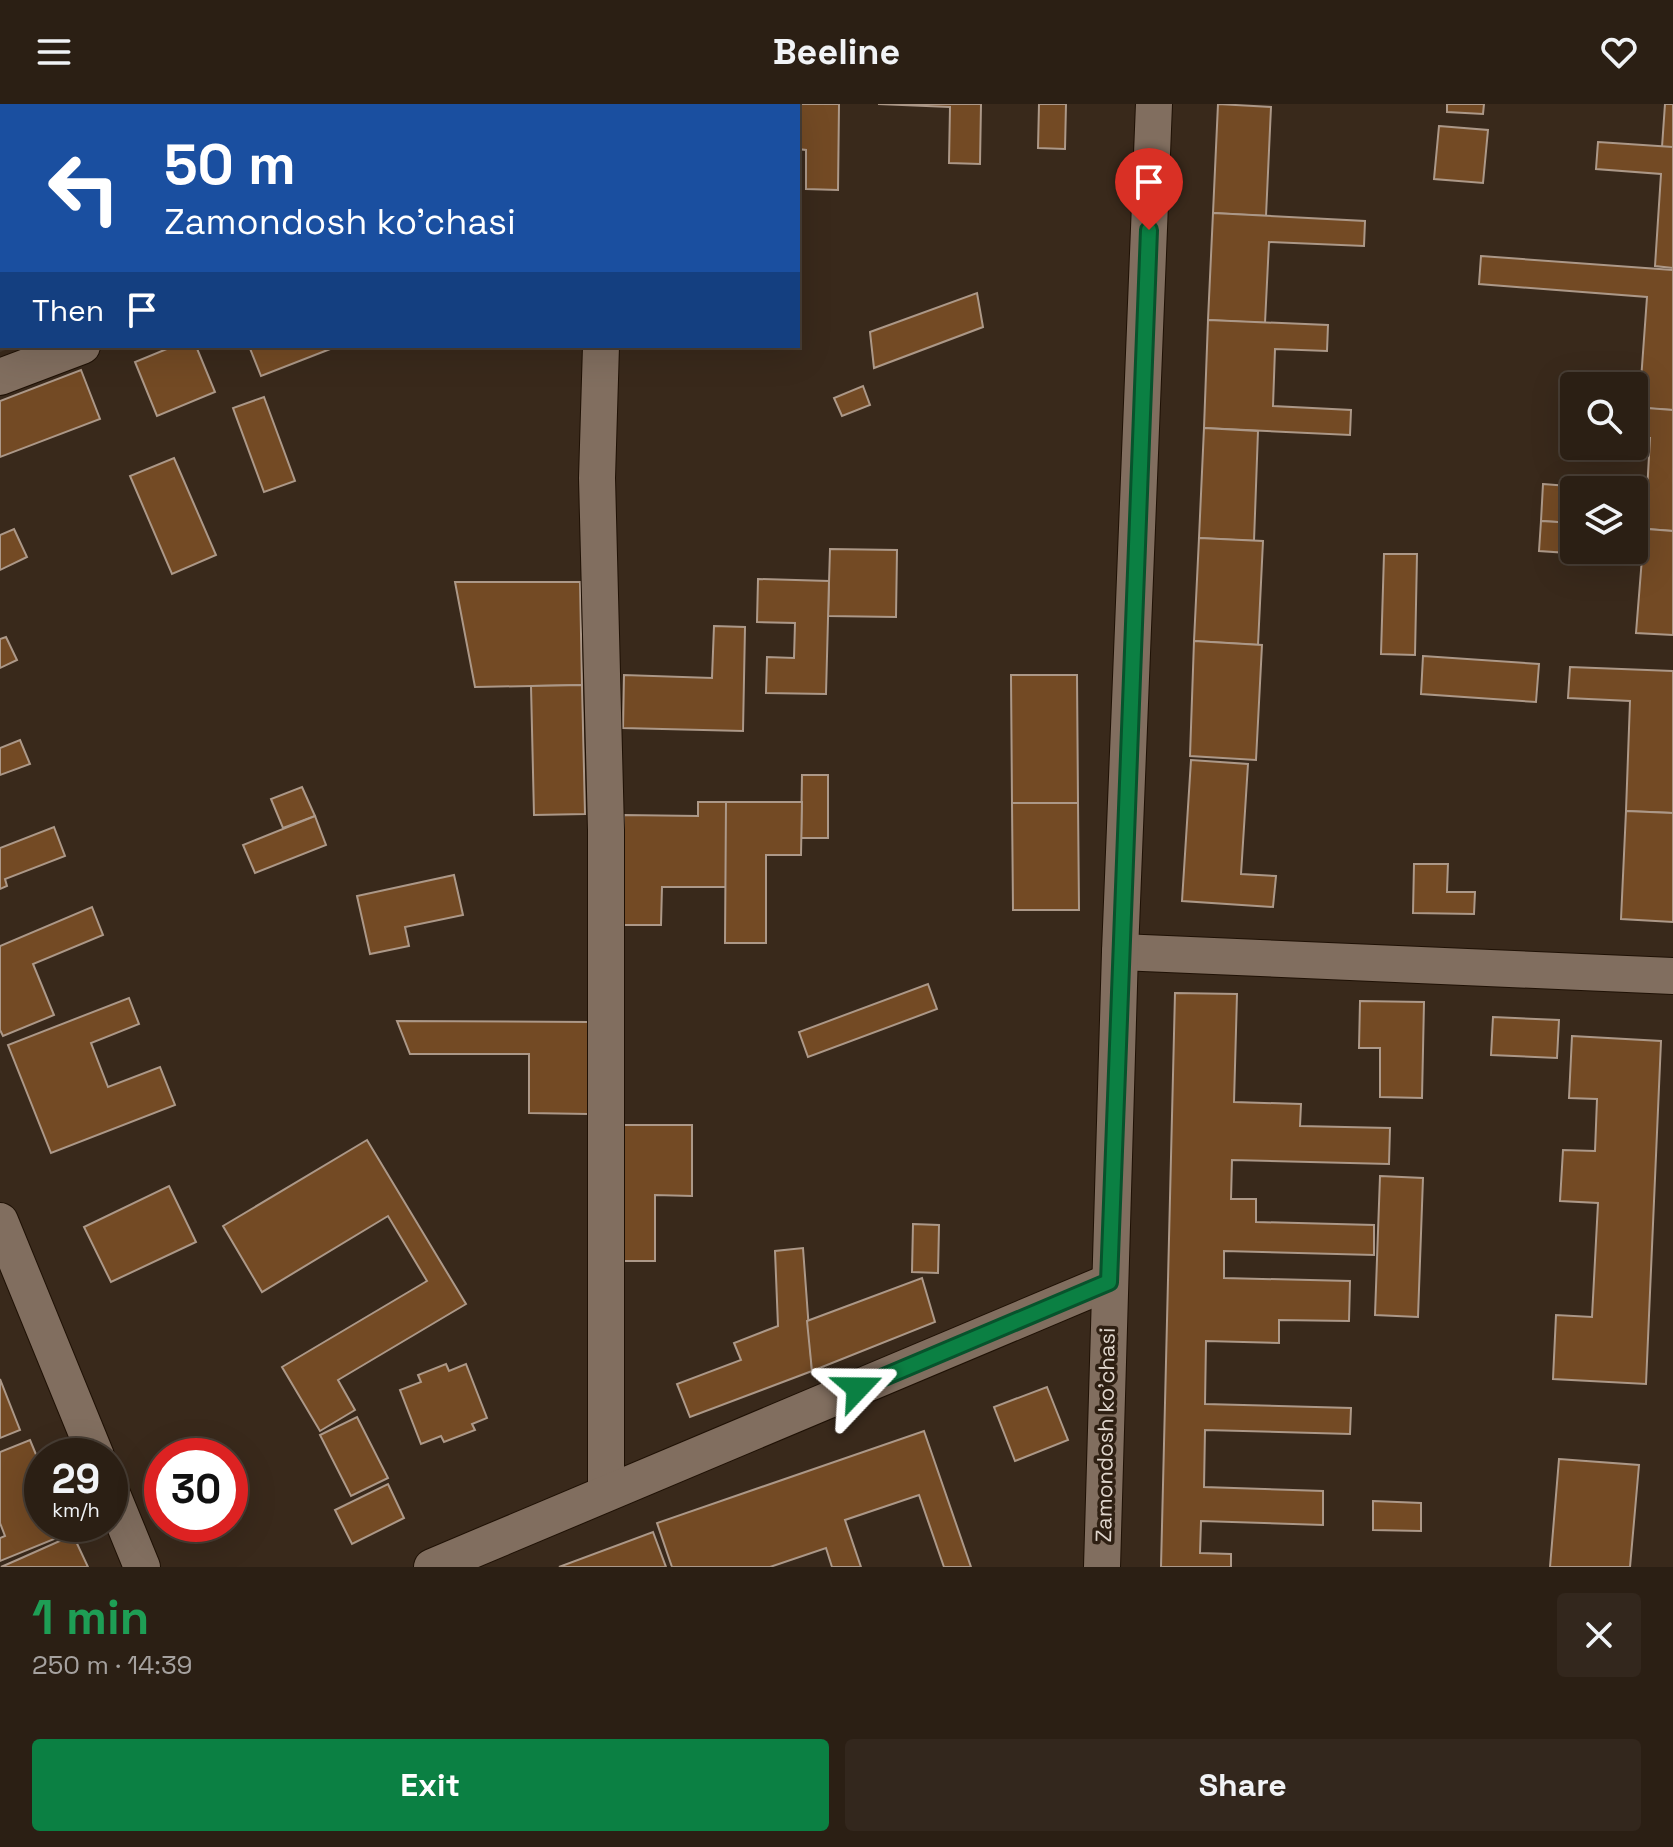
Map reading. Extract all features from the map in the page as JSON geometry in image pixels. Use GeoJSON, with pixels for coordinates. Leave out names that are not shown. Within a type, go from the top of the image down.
{"type":"FeatureCollection","features":[{"type":"Feature","properties":{"kind":"street","name":"Zamondosh ko'chasi"},"geometry":{"type":"LineString","coordinates":[[1102,1567],[1120,952],[1154,104]]}},
{"type":"Feature","properties":{"kind":"street"},"geometry":{"type":"LineString","coordinates":[[0,377],[77,348]]}},
{"type":"Feature","properties":{"kind":"street"},"geometry":{"type":"LineString","coordinates":[[601,348],[597,478],[606,830],[606,1493]]}},
{"type":"Feature","properties":{"kind":"street"},"geometry":{"type":"LineString","coordinates":[[1120,952],[1673,976]]}},
{"type":"Feature","properties":{"kind":"street"},"geometry":{"type":"LineString","coordinates":[[0,1221],[89,1438]]}},
{"type":"Feature","properties":{"kind":"street"},"geometry":{"type":"LineString","coordinates":[[432,1567],[1109,1282]]}},
{"type":"Feature","properties":{"kind":"street"},"geometry":{"type":"LineString","coordinates":[[128,1533],[142,1567]]}},
{"type":"Feature","properties":{"kind":"building"},"geometry":{"type":"Polygon","coordinates":[[[800,104],[839,104],[838,190],[806,189],[806,150],[800,149],[800,104]]]}},
{"type":"Feature","properties":{"kind":"building"},"geometry":{"type":"Polygon","coordinates":[[[878,104],[981,104],[980,164],[949,163],[950,107],[878,104]]]}},
{"type":"Feature","properties":{"kind":"building"},"geometry":{"type":"Polygon","coordinates":[[[1039,104],[1066,104],[1065,149],[1038,148],[1039,104]]]}},
{"type":"Feature","properties":{"kind":"building"},"geometry":{"type":"Polygon","coordinates":[[[1218,104],[1271,107],[1266,216],[1213,213],[1218,104]]]}},
{"type":"Feature","properties":{"kind":"building"},"geometry":{"type":"Polygon","coordinates":[[[1447,104],[1484,104],[1483,114],[1447,112],[1447,104]]]}},
{"type":"Feature","properties":{"kind":"building"},"geometry":{"type":"Polygon","coordinates":[[[1665,104],[1673,104],[1673,147],[1662,147],[1665,104]]]}},
{"type":"Feature","properties":{"kind":"building"},"geometry":{"type":"Polygon","coordinates":[[[1439,126],[1488,130],[1483,183],[1434,179],[1439,126]]]}},
{"type":"Feature","properties":{"kind":"building"},"geometry":{"type":"Polygon","coordinates":[[[1598,142],[1673,147],[1673,268],[1655,266],[1661,174],[1596,169],[1598,142]]]}},
{"type":"Feature","properties":{"kind":"building"},"geometry":{"type":"Polygon","coordinates":[[[1213,213],[1365,221],[1364,246],[1269,242],[1265,323],[1208,320],[1213,213]]]}},
{"type":"Feature","properties":{"kind":"building"},"geometry":{"type":"Polygon","coordinates":[[[1481,256],[1673,270],[1673,410],[1648,409],[1648,372],[1642,372],[1647,297],[1479,284],[1481,256]]]}},
{"type":"Feature","properties":{"kind":"building"},"geometry":{"type":"Polygon","coordinates":[[[977,293],[983,327],[874,368],[870,332],[977,293]]]}},
{"type":"Feature","properties":{"kind":"building"},"geometry":{"type":"Polygon","coordinates":[[[1208,320],[1328,325],[1327,351],[1275,349],[1273,406],[1351,410],[1350,435],[1204,428],[1208,320]]]}},
{"type":"Feature","properties":{"kind":"building"},"geometry":{"type":"Polygon","coordinates":[[[169,348],[197,348],[215,392],[157,416],[135,362],[169,348]]]}},
{"type":"Feature","properties":{"kind":"building"},"geometry":{"type":"Polygon","coordinates":[[[250,348],[333,348],[261,376],[250,348]]]}},
{"type":"Feature","properties":{"kind":"building"},"geometry":{"type":"Polygon","coordinates":[[[81,370],[100,419],[0,457],[0,401],[81,370]]]}},
{"type":"Feature","properties":{"kind":"building"},"geometry":{"type":"Polygon","coordinates":[[[863,386],[870,405],[842,416],[834,398],[863,386]]]}},
{"type":"Feature","properties":{"kind":"building"},"geometry":{"type":"Polygon","coordinates":[[[264,397],[295,481],[264,492],[233,408],[264,397]]]}},
{"type":"Feature","properties":{"kind":"building"},"geometry":{"type":"Polygon","coordinates":[[[1648,408],[1673,410],[1673,531],[1648,529],[1648,408]]]}},
{"type":"Feature","properties":{"kind":"building"},"geometry":{"type":"Polygon","coordinates":[[[1204,428],[1258,431],[1254,541],[1199,538],[1204,428]]]}},
{"type":"Feature","properties":{"kind":"building"},"geometry":{"type":"Polygon","coordinates":[[[174,458],[216,555],[172,574],[130,476],[174,458]]]}},
{"type":"Feature","properties":{"kind":"building"},"geometry":{"type":"Polygon","coordinates":[[[1543,484],[1560,485],[1560,522],[1541,521],[1543,484]]]}},
{"type":"Feature","properties":{"kind":"building"},"geometry":{"type":"Polygon","coordinates":[[[1541,521],[1560,522],[1560,552],[1539,551],[1541,521]]]}},
{"type":"Feature","properties":{"kind":"building"},"geometry":{"type":"Polygon","coordinates":[[[14,529],[27,557],[0,570],[0,535],[14,529]]]}},
{"type":"Feature","properties":{"kind":"building"},"geometry":{"type":"Polygon","coordinates":[[[1648,529],[1673,531],[1673,635],[1636,633],[1642,564],[1648,564],[1648,529]]]}},
{"type":"Feature","properties":{"kind":"building"},"geometry":{"type":"Polygon","coordinates":[[[1199,538],[1263,541],[1258,645],[1194,641],[1199,538]]]}},
{"type":"Feature","properties":{"kind":"building"},"geometry":{"type":"Polygon","coordinates":[[[830,549],[897,550],[896,617],[828,616],[830,549]]]}},
{"type":"Feature","properties":{"kind":"building"},"geometry":{"type":"Polygon","coordinates":[[[1384,554],[1417,554],[1415,655],[1381,654],[1384,554]]]}},
{"type":"Feature","properties":{"kind":"building"},"geometry":{"type":"Polygon","coordinates":[[[758,579],[829,581],[826,694],[766,693],[767,657],[794,658],[795,623],[757,622],[758,579]]]}},
{"type":"Feature","properties":{"kind":"building"},"geometry":{"type":"Polygon","coordinates":[[[455,582],[580,582],[582,685],[475,687],[455,582]]]}},
{"type":"Feature","properties":{"kind":"building"},"geometry":{"type":"Polygon","coordinates":[[[714,626],[745,627],[743,731],[623,728],[624,675],[712,678],[714,626]]]}},
{"type":"Feature","properties":{"kind":"building"},"geometry":{"type":"Polygon","coordinates":[[[6,637],[17,660],[0,668],[0,639],[6,637]]]}},
{"type":"Feature","properties":{"kind":"building"},"geometry":{"type":"Polygon","coordinates":[[[1194,641],[1262,645],[1256,760],[1190,756],[1194,641]]]}},
{"type":"Feature","properties":{"kind":"building"},"geometry":{"type":"Polygon","coordinates":[[[1423,656],[1539,664],[1536,702],[1421,694],[1423,656]]]}},
{"type":"Feature","properties":{"kind":"building"},"geometry":{"type":"Polygon","coordinates":[[[1570,667],[1673,671],[1673,813],[1626,811],[1630,701],[1568,698],[1570,667]]]}},
{"type":"Feature","properties":{"kind":"building"},"geometry":{"type":"Polygon","coordinates":[[[1011,675],[1077,675],[1078,803],[1012,803],[1011,675]]]}},
{"type":"Feature","properties":{"kind":"building"},"geometry":{"type":"Polygon","coordinates":[[[582,685],[585,814],[534,815],[531,686],[582,685]]]}},
{"type":"Feature","properties":{"kind":"building"},"geometry":{"type":"Polygon","coordinates":[[[20,740],[30,764],[0,775],[0,748],[20,740]]]}},
{"type":"Feature","properties":{"kind":"building"},"geometry":{"type":"Polygon","coordinates":[[[1191,760],[1248,764],[1241,874],[1276,876],[1273,907],[1182,901],[1191,760]]]}},
{"type":"Feature","properties":{"kind":"building"},"geometry":{"type":"Polygon","coordinates":[[[802,775],[828,775],[828,838],[801,838],[802,775]]]}},
{"type":"Feature","properties":{"kind":"building"},"geometry":{"type":"Polygon","coordinates":[[[302,787],[315,816],[283,828],[271,799],[302,787]]]}},
{"type":"Feature","properties":{"kind":"building"},"geometry":{"type":"Polygon","coordinates":[[[698,802],[726,802],[726,887],[662,887],[661,925],[624,925],[624,815],[698,816],[698,802]]]}},
{"type":"Feature","properties":{"kind":"building"},"geometry":{"type":"Polygon","coordinates":[[[726,802],[802,802],[801,855],[766,855],[766,943],[725,943],[726,802]]]}},
{"type":"Feature","properties":{"kind":"building"},"geometry":{"type":"Polygon","coordinates":[[[1012,803],[1078,803],[1079,910],[1013,910],[1012,803]]]}},
{"type":"Feature","properties":{"kind":"building"},"geometry":{"type":"Polygon","coordinates":[[[1626,811],[1673,813],[1673,922],[1621,919],[1626,811]]]}},
{"type":"Feature","properties":{"kind":"building"},"geometry":{"type":"Polygon","coordinates":[[[315,816],[326,845],[255,873],[243,845],[315,816]]]}},
{"type":"Feature","properties":{"kind":"building"},"geometry":{"type":"Polygon","coordinates":[[[54,827],[65,856],[5,879],[7,886],[0,889],[0,848],[54,827]]]}},
{"type":"Feature","properties":{"kind":"building"},"geometry":{"type":"Polygon","coordinates":[[[1414,864],[1448,864],[1447,892],[1475,892],[1474,914],[1413,913],[1414,864]]]}},
{"type":"Feature","properties":{"kind":"building"},"geometry":{"type":"Polygon","coordinates":[[[454,875],[463,915],[405,927],[409,946],[370,954],[357,896],[454,875]]]}},
{"type":"Feature","properties":{"kind":"building"},"geometry":{"type":"Polygon","coordinates":[[[92,907],[103,935],[33,964],[54,1015],[3,1036],[0,1030],[0,946],[92,907]]]}},
{"type":"Feature","properties":{"kind":"building"},"geometry":{"type":"Polygon","coordinates":[[[928,984],[937,1009],[808,1057],[799,1032],[928,984]]]}},
{"type":"Feature","properties":{"kind":"building"},"geometry":{"type":"Polygon","coordinates":[[[1175,993],[1237,994],[1234,1102],[1301,1104],[1300,1126],[1390,1128],[1389,1164],[1232,1160],[1231,1199],[1256,1199],[1256,1222],[1374,1225],[1374,1255],[1224,1251],[1224,1278],[1350,1281],[1349,1321],[1279,1320],[1279,1343],[1206,1341],[1205,1404],[1351,1408],[1350,1434],[1205,1430],[1204,1487],[1323,1491],[1323,1525],[1201,1521],[1200,1553],[1231,1554],[1231,1567],[1161,1567],[1175,993]]]}},
{"type":"Feature","properties":{"kind":"building"},"geometry":{"type":"Polygon","coordinates":[[[129,998],[139,1024],[91,1043],[108,1087],[160,1067],[175,1105],[51,1153],[8,1045],[129,998]]]}},
{"type":"Feature","properties":{"kind":"building"},"geometry":{"type":"Polygon","coordinates":[[[1360,1001],[1424,1002],[1422,1098],[1380,1097],[1380,1048],[1359,1048],[1360,1001]]]}},
{"type":"Feature","properties":{"kind":"building"},"geometry":{"type":"Polygon","coordinates":[[[1493,1017],[1559,1020],[1557,1058],[1491,1055],[1493,1017]]]}},
{"type":"Feature","properties":{"kind":"building"},"geometry":{"type":"Polygon","coordinates":[[[397,1021],[588,1022],[588,1114],[529,1113],[529,1054],[410,1054],[397,1021]]]}},
{"type":"Feature","properties":{"kind":"building"},"geometry":{"type":"Polygon","coordinates":[[[1572,1036],[1661,1041],[1646,1384],[1553,1379],[1556,1315],[1592,1317],[1598,1203],[1560,1201],[1563,1150],[1595,1151],[1597,1099],[1569,1098],[1572,1036]]]}},
{"type":"Feature","properties":{"kind":"building"},"geometry":{"type":"Polygon","coordinates":[[[624,1125],[692,1125],[692,1196],[655,1195],[655,1261],[624,1261],[624,1125]]]}},
{"type":"Feature","properties":{"kind":"building"},"geometry":{"type":"Polygon","coordinates":[[[367,1140],[466,1304],[338,1380],[355,1410],[320,1431],[282,1367],[427,1281],[388,1216],[262,1292],[223,1226],[367,1140]]]}},
{"type":"Feature","properties":{"kind":"building"},"geometry":{"type":"Polygon","coordinates":[[[1380,1176],[1423,1178],[1418,1317],[1375,1315],[1380,1176]]]}},
{"type":"Feature","properties":{"kind":"building"},"geometry":{"type":"Polygon","coordinates":[[[169,1186],[196,1242],[111,1282],[84,1227],[169,1186]]]}},
{"type":"Feature","properties":{"kind":"building"},"geometry":{"type":"Polygon","coordinates":[[[913,1224],[939,1225],[938,1273],[912,1272],[913,1224]]]}},
{"type":"Feature","properties":{"kind":"building"},"geometry":{"type":"Polygon","coordinates":[[[803,1248],[812,1371],[690,1417],[677,1384],[741,1360],[734,1343],[778,1326],[775,1251],[803,1248]]]}},
{"type":"Feature","properties":{"kind":"building"},"geometry":{"type":"Polygon","coordinates":[[[922,1278],[935,1322],[812,1371],[807,1321],[922,1278]]]}},
{"type":"Feature","properties":{"kind":"building"},"geometry":{"type":"Polygon","coordinates":[[[446,1364],[449,1371],[466,1364],[487,1418],[472,1424],[475,1430],[444,1442],[441,1436],[421,1444],[400,1390],[421,1382],[418,1375],[446,1364]]]}},
{"type":"Feature","properties":{"kind":"building"},"geometry":{"type":"Polygon","coordinates":[[[0,1379],[20,1430],[0,1438],[0,1379]]]}},
{"type":"Feature","properties":{"kind":"building"},"geometry":{"type":"Polygon","coordinates":[[[1047,1387],[1068,1440],[1015,1461],[994,1407],[1047,1387]]]}},
{"type":"Feature","properties":{"kind":"building"},"geometry":{"type":"Polygon","coordinates":[[[357,1417],[388,1478],[351,1496],[320,1435],[357,1417]]]}},
{"type":"Feature","properties":{"kind":"building"},"geometry":{"type":"Polygon","coordinates":[[[924,1431],[971,1567],[944,1567],[919,1495],[845,1520],[861,1567],[832,1567],[826,1548],[770,1567],[672,1567],[657,1523],[924,1431]]]}},
{"type":"Feature","properties":{"kind":"building"},"geometry":{"type":"Polygon","coordinates":[[[24,1442],[24,1542],[47,1542],[0,1561],[0,1538],[5,1536],[0,1523],[0,1452],[24,1442]]]}},
{"type":"Feature","properties":{"kind":"building"},"geometry":{"type":"Polygon","coordinates":[[[1559,1459],[1639,1465],[1630,1567],[1550,1567],[1559,1459]]]}},
{"type":"Feature","properties":{"kind":"building"},"geometry":{"type":"Polygon","coordinates":[[[388,1484],[404,1518],[352,1544],[335,1510],[388,1484]]]}},
{"type":"Feature","properties":{"kind":"building"},"geometry":{"type":"Polygon","coordinates":[[[1373,1501],[1421,1503],[1421,1531],[1373,1530],[1373,1501]]]}},
{"type":"Feature","properties":{"kind":"building"},"geometry":{"type":"Polygon","coordinates":[[[653,1532],[666,1567],[559,1567],[653,1532]]]}},
{"type":"Feature","properties":{"kind":"building"},"geometry":{"type":"Polygon","coordinates":[[[57,1542],[76,1542],[88,1567],[1,1567],[57,1542]]]}},
{"type":"Feature","properties":{"kind":"route"},"geometry":{"type":"LineString","coordinates":[[858,1388],[1109,1282],[1149,230]]}}]}
